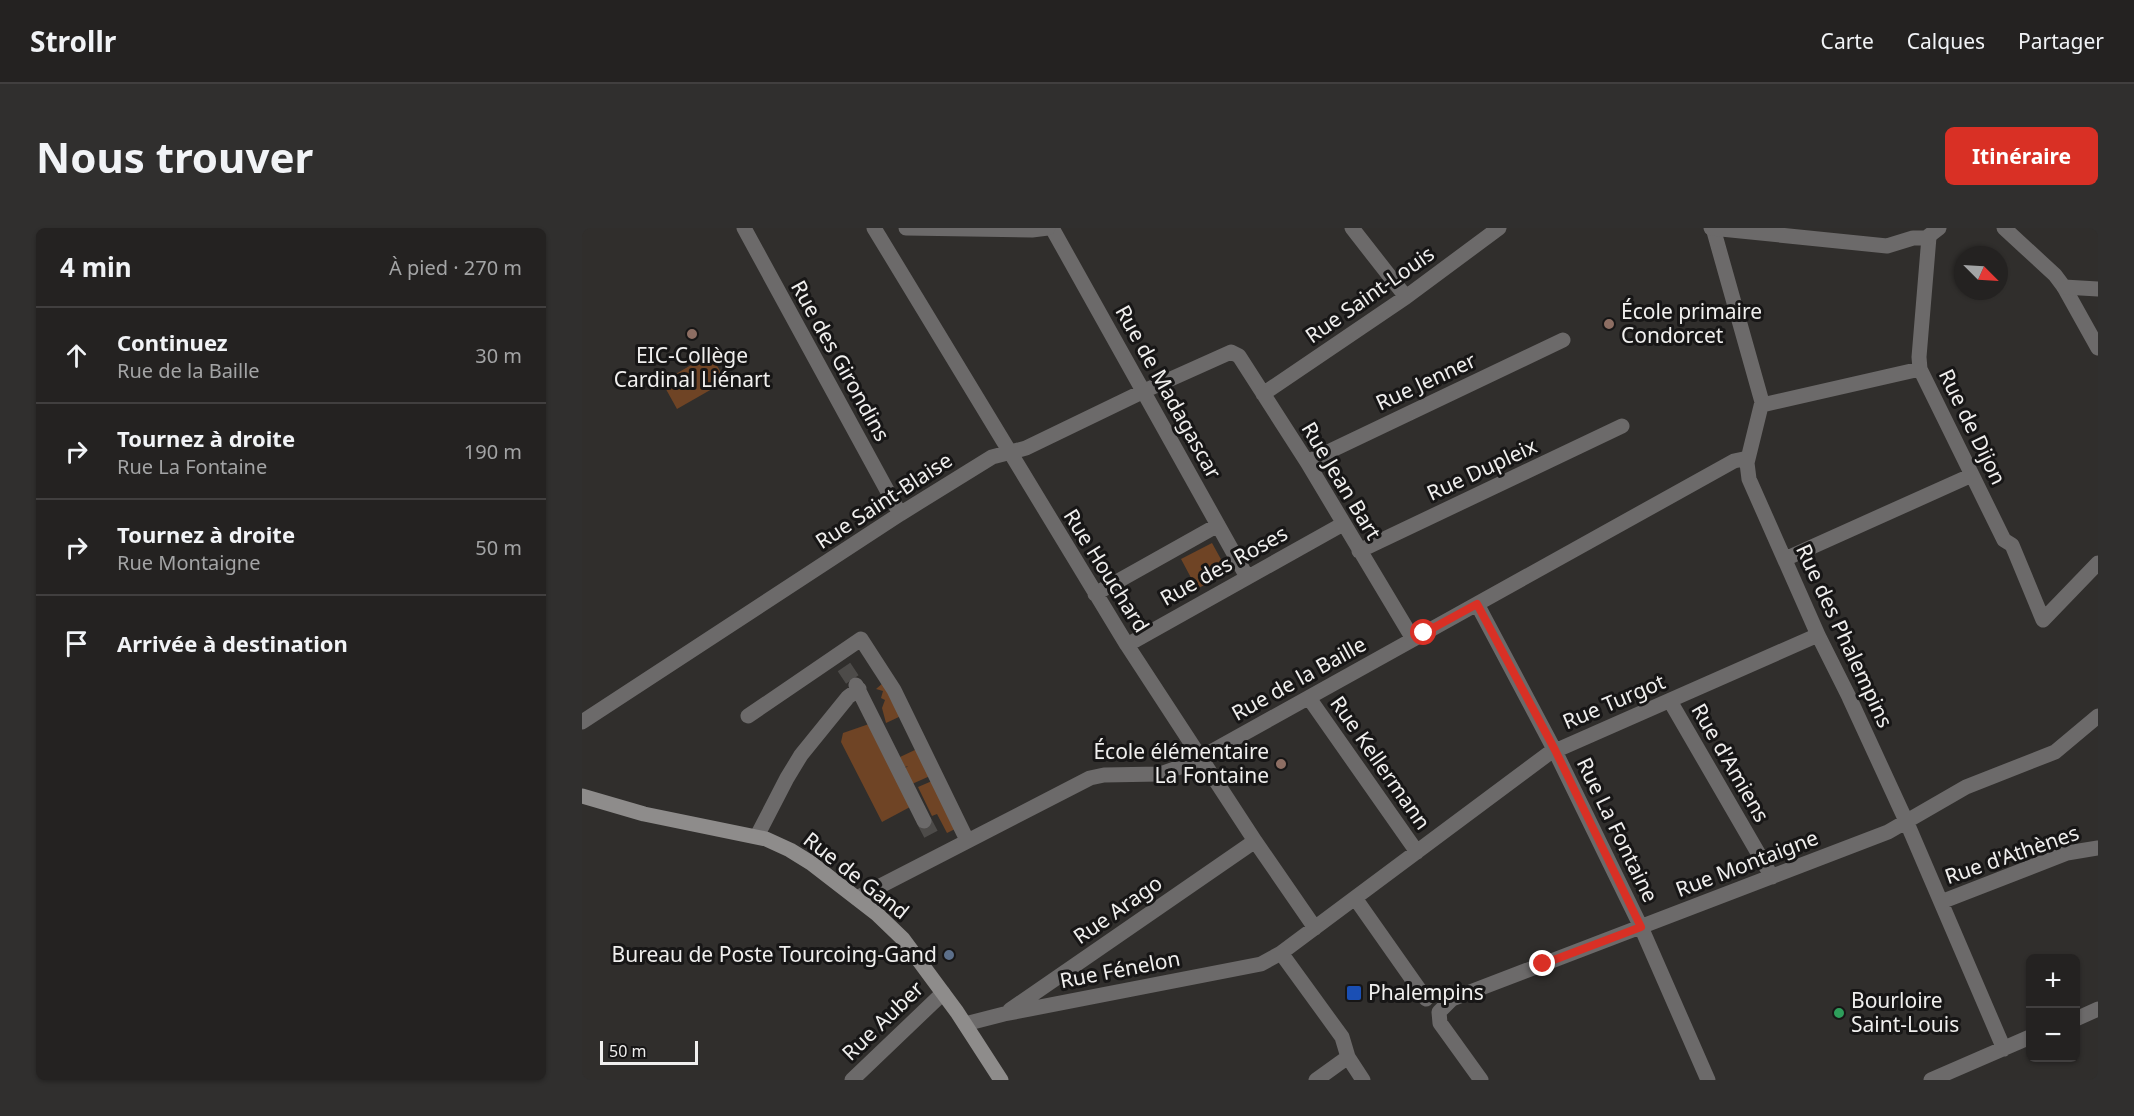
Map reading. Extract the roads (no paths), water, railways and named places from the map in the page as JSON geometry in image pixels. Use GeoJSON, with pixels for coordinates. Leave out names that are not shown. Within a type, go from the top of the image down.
{"type":"FeatureCollection","features":[{"type":"Feature","properties":{"kind":"main road","name":"Rue de Gand"},"geometry":{"type":"LineString","coordinates":[[582,796],[644,814],[757,836],[782,845],[800,856],[857,898],[888,923],[903,939],[965,1024],[1001,1080]]}},
{"type":"Feature","properties":{"kind":"street","name":"Rue des Girondins"},"geometry":{"type":"LineString","coordinates":[[744,228],[900,514]]}},
{"type":"Feature","properties":{"kind":"street","name":"Rue Houchard"},"geometry":{"type":"LineString","coordinates":[[874,228],[1127,645],[1200,759],[1315,928]]}},
{"type":"Feature","properties":{"kind":"street"},"geometry":{"type":"LineString","coordinates":[[906,228],[1032,230],[1050,228]]}},
{"type":"Feature","properties":{"kind":"street","name":"Rue de Madagascar"},"geometry":{"type":"LineString","coordinates":[[1050,228],[1247,577]]}},
{"type":"Feature","properties":{"kind":"street"},"geometry":{"type":"LineString","coordinates":[[1352,228],[1406,297]]}},
{"type":"Feature","properties":{"kind":"street","name":"Rue Saint-Louis"},"geometry":{"type":"LineString","coordinates":[[1263,394],[1406,297],[1500,228]]}},
{"type":"Feature","properties":{"kind":"street"},"geometry":{"type":"LineString","coordinates":[[1920,369],[1762,405],[1712,228],[1779,232],[1887,246],[1934,232]]}},
{"type":"Feature","properties":{"kind":"street"},"geometry":{"type":"LineString","coordinates":[[2004,228],[2055,274],[2098,348]]}},
{"type":"Feature","properties":{"kind":"street","name":"Rue de Dijon"},"geometry":{"type":"LineString","coordinates":[[1934,232],[1919,357],[1920,369],[2004,540],[2012,545],[2043,620],[2098,563]]}},
{"type":"Feature","properties":{"kind":"street"},"geometry":{"type":"LineString","coordinates":[[2064,286],[2098,289]]}},
{"type":"Feature","properties":{"kind":"street","name":"Rue Jenner"},"geometry":{"type":"LineString","coordinates":[[1307,462],[1563,340]]}},
{"type":"Feature","properties":{"kind":"street","name":"Rue Saint-Blaise"},"geometry":{"type":"LineString","coordinates":[[582,722],[900,514],[992,457],[1026,448],[1227,353]]}},
{"type":"Feature","properties":{"kind":"street","name":"Rue Jean Bart"},"geometry":{"type":"LineString","coordinates":[[1227,353],[1239,356],[1307,462],[1413,639]]}},
{"type":"Feature","properties":{"kind":"street","name":"Rue des Phalempins"},"geometry":{"type":"LineString","coordinates":[[1762,405],[1748,458],[1746,470],[1749,479],[1818,635],[1906,823],[2004,1048]]}},
{"type":"Feature","properties":{"kind":"street","name":"Rue Dupleix"},"geometry":{"type":"LineString","coordinates":[[1359,551],[1622,426]]}},
{"type":"Feature","properties":{"kind":"street","name":"Rue de la Baille"},"geometry":{"type":"LineString","coordinates":[[857,898],[938,847],[967,840],[1090,778],[1104,775],[1160,774],[1200,759],[1734,461],[1748,458]]}},
{"type":"Feature","properties":{"kind":"street"},"geometry":{"type":"LineString","coordinates":[[1785,559],[1972,475]]}},
{"type":"Feature","properties":{"kind":"street","name":"Rue des Roses"},"geometry":{"type":"LineString","coordinates":[[1127,645],[1343,524]]}},
{"type":"Feature","properties":{"kind":"street"},"geometry":{"type":"LineString","coordinates":[[1095,594],[1218,525]]}},
{"type":"Feature","properties":{"kind":"street","name":"Rue La Fontaine"},"geometry":{"type":"LineString","coordinates":[[1477,604],[1555,750],[1641,927],[1708,1080]]}},
{"type":"Feature","properties":{"kind":"street","name":"Rue Turgot"},"geometry":{"type":"LineString","coordinates":[[1315,928],[1541,758],[1818,635]]}},
{"type":"Feature","properties":{"kind":"street"},"geometry":{"type":"LineString","coordinates":[[748,716],[840,661],[861,639],[897,696],[967,840]]}},
{"type":"Feature","properties":{"kind":"street"},"geometry":{"type":"LineString","coordinates":[[757,836],[798,760],[857,687],[924,821]]}},
{"type":"Feature","properties":{"kind":"street","name":"Rue Kellermann"},"geometry":{"type":"LineString","coordinates":[[1309,698],[1417,852]]}},
{"type":"Feature","properties":{"kind":"street","name":"Rue d'Amiens"},"geometry":{"type":"LineString","coordinates":[[1670,701],[1772,877]]}},
{"type":"Feature","properties":{"kind":"street","name":"Rue Montaigne"},"geometry":{"type":"LineString","coordinates":[[1480,1080],[1440,1023],[1438,1012],[1452,999],[1888,832],[1966,787],[2055,752],[2098,716]]}},
{"type":"Feature","properties":{"kind":"street","name":"Rue Arago"},"geometry":{"type":"LineString","coordinates":[[1004,1014],[1255,841]]}},
{"type":"Feature","properties":{"kind":"street","name":"Rue d'Athènes"},"geometry":{"type":"LineString","coordinates":[[1941,902],[2067,853],[2098,848]]}},
{"type":"Feature","properties":{"kind":"street"},"geometry":{"type":"LineString","coordinates":[[1355,898],[1426,999]]}},
{"type":"Feature","properties":{"kind":"street","name":"Rue Fénelon"},"geometry":{"type":"LineString","coordinates":[[965,1024],[1004,1014],[1261,964],[1281,953],[1315,928]]}},
{"type":"Feature","properties":{"kind":"street"},"geometry":{"type":"LineString","coordinates":[[1281,953],[1342,1037],[1348,1057],[1363,1080]]}},
{"type":"Feature","properties":{"kind":"street","name":"Rue Auber"},"geometry":{"type":"LineString","coordinates":[[852,1080],[943,993]]}},
{"type":"Feature","properties":{"kind":"street"},"geometry":{"type":"LineString","coordinates":[[2080,1016],[2098,1009]]}},
{"type":"Feature","properties":{"kind":"street"},"geometry":{"type":"LineString","coordinates":[[1931,1080],[2026,1039]]}},
{"type":"Feature","properties":{"kind":"street"},"geometry":{"type":"LineString","coordinates":[[1316,1080],[1348,1057]]}},
{"type":"Feature","properties":{"kind":"tunnel"},"geometry":{"type":"LineString","coordinates":[[844,667],[856,685]]}},
{"type":"Feature","properties":{"kind":"tunnel"},"geometry":{"type":"LineString","coordinates":[[924,821],[934,840]]}},
{"type":"Feature","properties":{"kind":"place","name":"École primaire Condorcet"},"geometry":{"type":"Point","coordinates":[1609,324]}},
{"type":"Feature","properties":{"kind":"place","name":"EIC-Collège Cardinal Liénart"},"geometry":{"type":"Point","coordinates":[692,334]}},
{"type":"Feature","properties":{"kind":"place","name":"École élémentaire La Fontaine"},"geometry":{"type":"Point","coordinates":[1281,764]}},
{"type":"Feature","properties":{"kind":"place","name":"Bureau de Poste Tourcoing-Gand"},"geometry":{"type":"Point","coordinates":[949,955]}},
{"type":"Feature","properties":{"kind":"place","name":"Phalempins"},"geometry":{"type":"Point","coordinates":[1354,993]}},
{"type":"Feature","properties":{"kind":"place","name":"Bourloire Saint-Louis"},"geometry":{"type":"Point","coordinates":[1839,1013]}}]}
